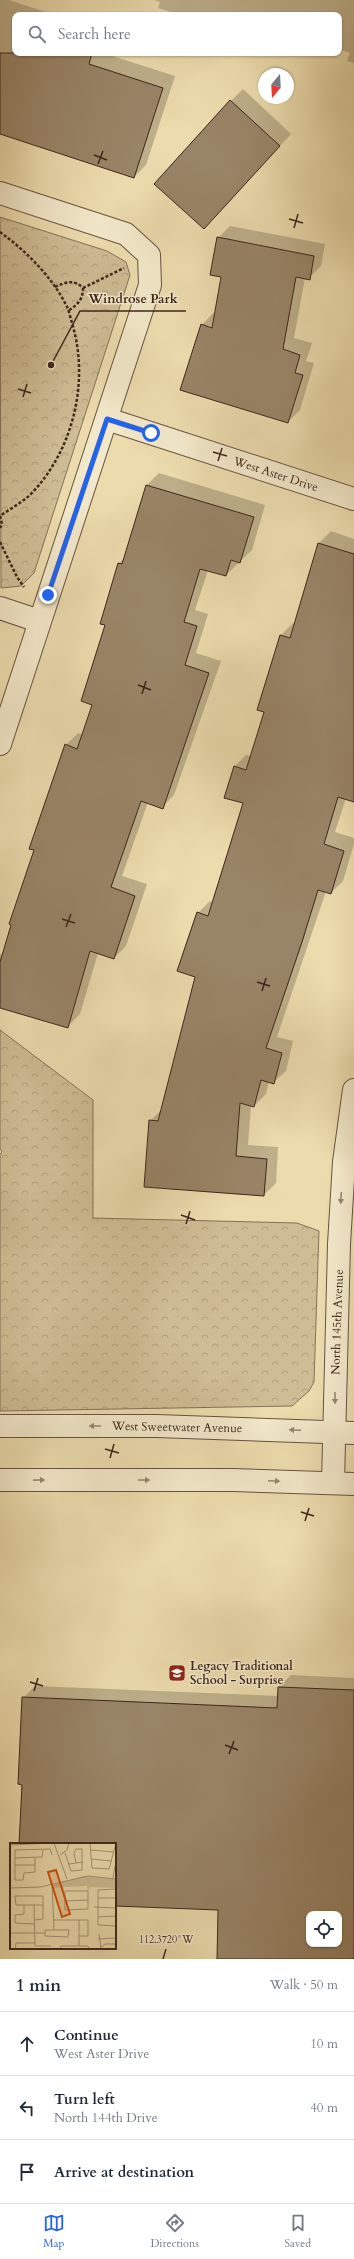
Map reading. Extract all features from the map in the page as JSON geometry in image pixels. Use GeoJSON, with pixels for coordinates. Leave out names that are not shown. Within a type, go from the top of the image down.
{"type":"FeatureCollection","features":[{"type":"Feature","properties":{"kind":"street"},"geometry":{"type":"LineString","coordinates":[[0,193],[126,234],[149,255],[150,285],[0,744]]}},
{"type":"Feature","properties":{"kind":"street","name":"West Aster Drive"},"geometry":{"type":"LineString","coordinates":[[107,419],[354,499]]}},
{"type":"Feature","properties":{"kind":"street"},"geometry":{"type":"LineString","coordinates":[[0,608],[39,621]]}},
{"type":"Feature","properties":{"kind":"street","name":"North 145th Avenue"},"geometry":{"type":"LineString","coordinates":[[344,1483],[342,1185],[354,1090]]}},
{"type":"Feature","properties":{"kind":"street","name":"West Sweetwater Avenue"},"geometry":{"type":"LineString","coordinates":[[0,1426],[157,1426],[344,1432]]}},
{"type":"Feature","properties":{"kind":"street"},"geometry":{"type":"LineString","coordinates":[[0,1480],[210,1480],[344,1483]]}},
{"type":"Feature","properties":{"kind":"path"},"geometry":{"type":"LineString","coordinates":[[0,232],[39,267],[56,287],[68,311],[78,343],[79,386],[73,419],[55,462],[29,495],[0,516],[2,524],[0,528]]}},
{"type":"Feature","properties":{"kind":"path"},"geometry":{"type":"LineString","coordinates":[[83,288],[149,255]]}},
{"type":"Feature","properties":{"kind":"path"},"geometry":{"type":"LineString","coordinates":[[56,287],[71,282],[79,283],[83,288],[83,295],[79,303],[68,311]]}},
{"type":"Feature","properties":{"kind":"path"},"geometry":{"type":"LineString","coordinates":[[0,542],[17,578],[24,588]]}},
{"type":"Feature","properties":{"kind":"green space"},"geometry":{"type":"Polygon","coordinates":[[[0,217],[107,251],[126,262],[130,275],[34,573],[21,586],[1,588],[0,217]]]}},
{"type":"Feature","properties":{"kind":"green space"},"geometry":{"type":"Polygon","coordinates":[[[0,1030],[93,1100],[93,1218],[297,1223],[319,1231],[314,1382],[309,1391],[292,1406],[0,1411],[0,1154],[2,1152],[0,1148],[0,1030]]]}},
{"type":"Feature","properties":{"kind":"building"},"geometry":{"type":"Polygon","coordinates":[[[0,53],[12,53],[12,56],[91,56],[89,64],[163,88],[134,178],[0,134],[0,53]]]}},
{"type":"Feature","properties":{"kind":"building"},"geometry":{"type":"Polygon","coordinates":[[[230,100],[280,146],[204,229],[154,184],[230,100]]]}},
{"type":"Feature","properties":{"kind":"building"},"geometry":{"type":"Polygon","coordinates":[[[217,237],[314,256],[310,280],[296,277],[283,349],[300,355],[295,373],[303,375],[288,423],[180,390],[201,324],[212,328],[221,277],[210,275],[217,237]]]}},
{"type":"Feature","properties":{"kind":"building"},"geometry":{"type":"Polygon","coordinates":[[[146,485],[254,517],[240,563],[231,560],[226,576],[200,569],[184,622],[197,626],[185,665],[209,673],[163,809],[141,801],[111,887],[135,896],[114,959],[90,951],[68,1028],[0,1008],[0,962],[11,925],[9,924],[34,850],[29,849],[65,744],[77,749],[92,705],[81,701],[105,625],[100,624],[118,563],[122,564],[146,485]]]}},
{"type":"Feature","properties":{"kind":"building"},"geometry":{"type":"Polygon","coordinates":[[[318,543],[354,554],[354,802],[338,797],[324,844],[344,851],[331,894],[318,890],[266,1048],[282,1053],[274,1084],[261,1080],[254,1107],[240,1103],[236,1156],[267,1159],[264,1196],[144,1187],[149,1120],[158,1121],[195,977],[177,971],[197,912],[208,916],[243,803],[224,798],[234,766],[246,770],[264,712],[257,710],[280,635],[290,638],[318,543]]]}},
{"type":"Feature","properties":{"kind":"building"},"geometry":{"type":"Polygon","coordinates":[[[278,1687],[354,1690],[354,1959],[217,1959],[218,1910],[116,1906],[116,1843],[19,1843],[22,1785],[18,1784],[22,1697],[277,1708],[278,1687]]]}},
{"type":"Feature","properties":{"kind":"place","name":"Windrose Park"},"geometry":{"type":"Point","coordinates":[51,365]}},
{"type":"Feature","properties":{"kind":"place","name":"Legacy Traditional School - Surprise"},"geometry":{"type":"Point","coordinates":[177,1673]}},
{"type":"Feature","properties":{"kind":"route"},"geometry":{"type":"LineString","coordinates":[[48,595],[107,419],[151,433]]}}]}
